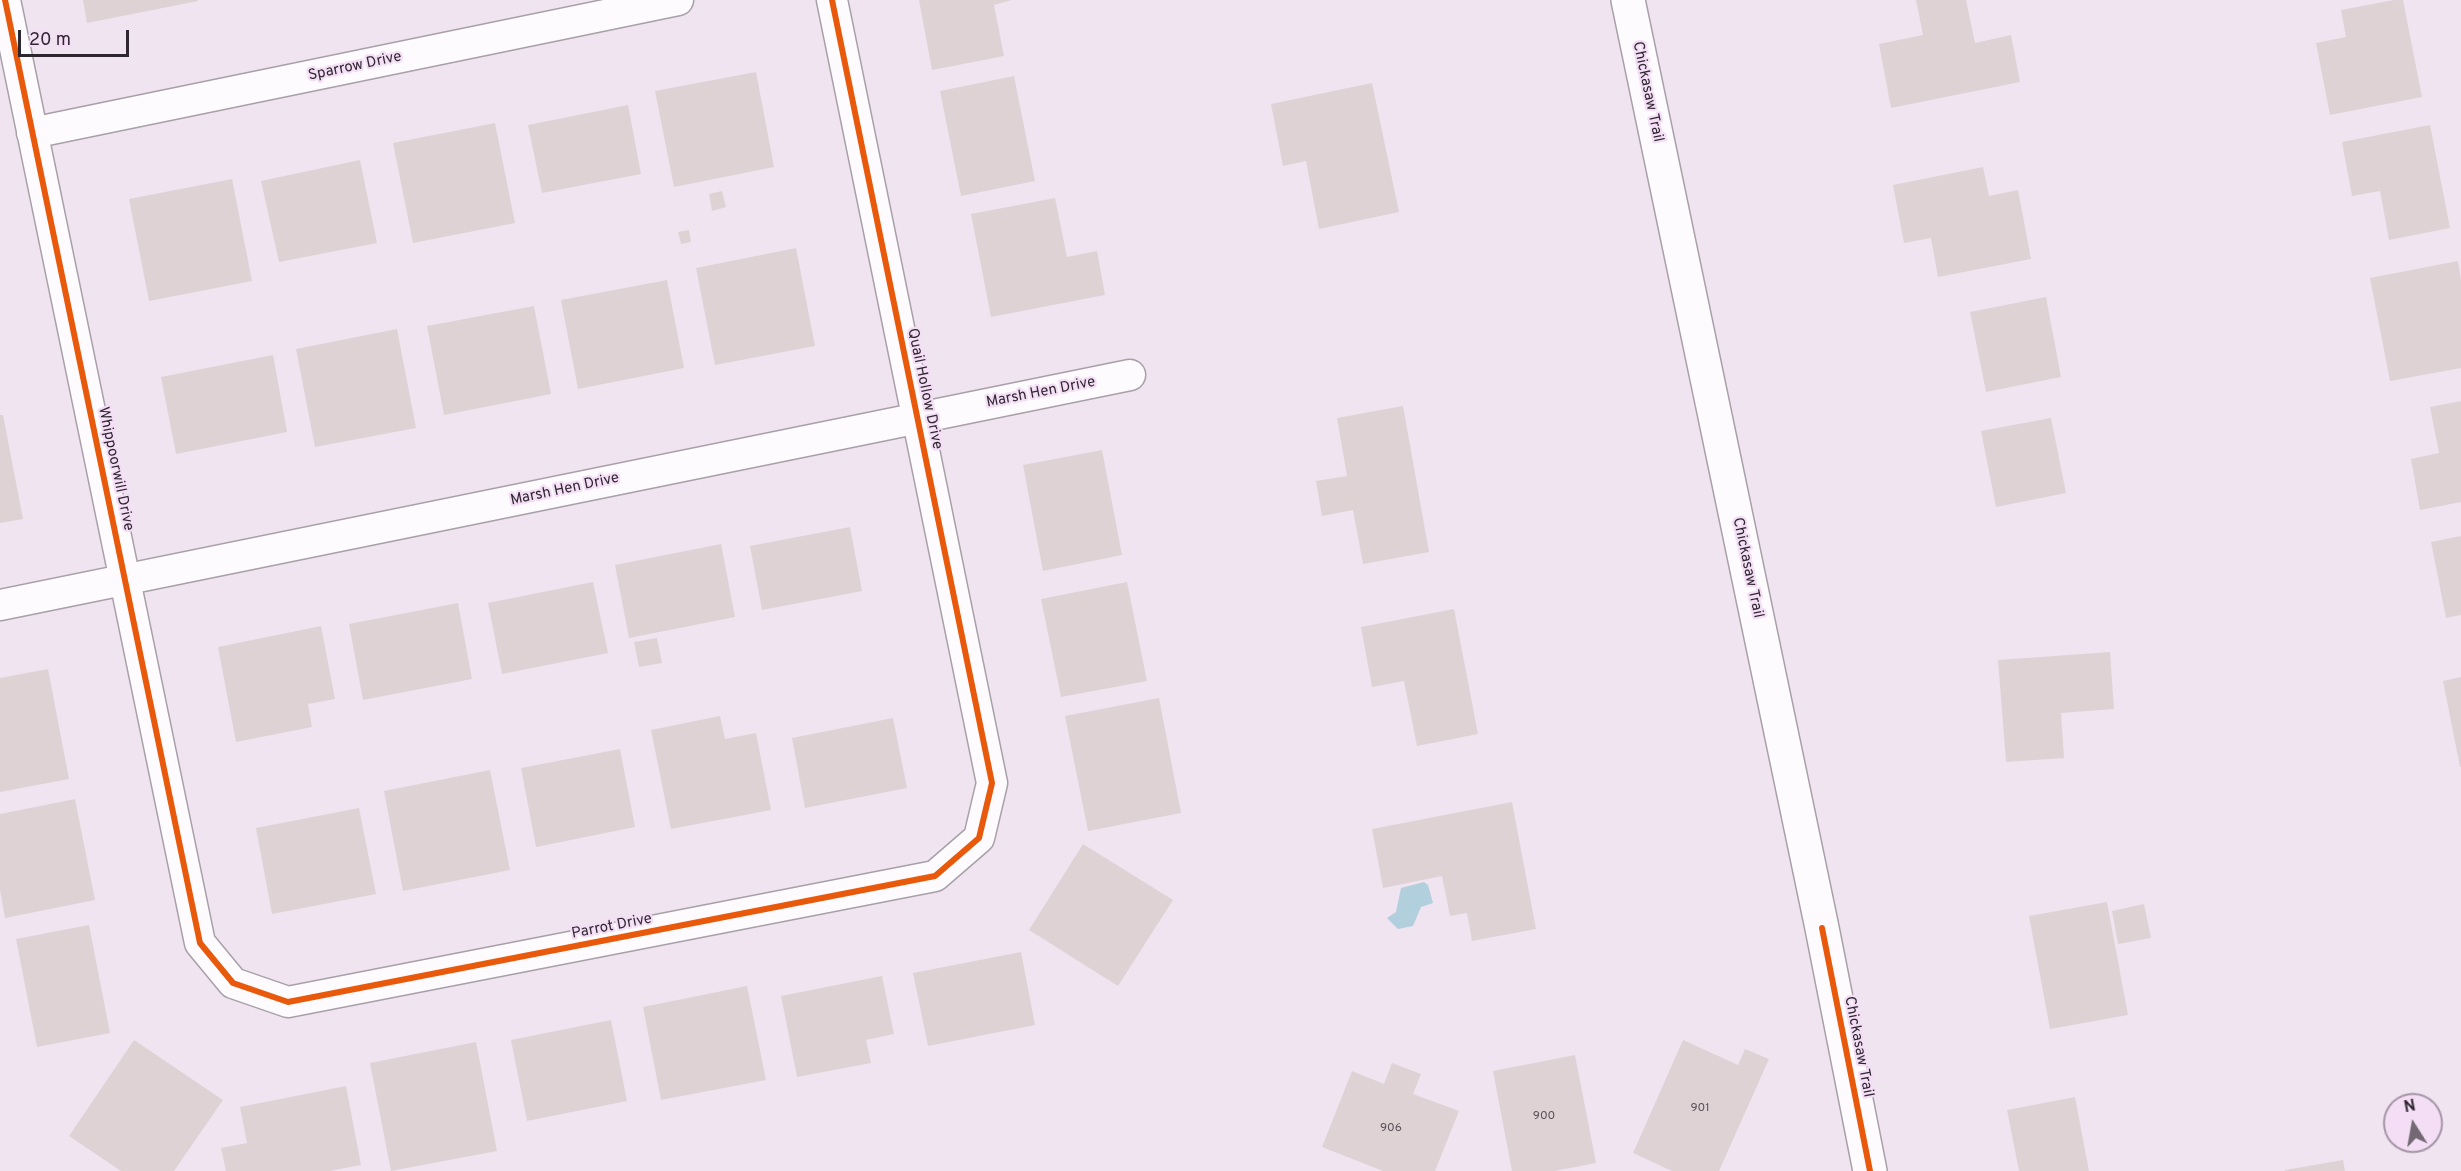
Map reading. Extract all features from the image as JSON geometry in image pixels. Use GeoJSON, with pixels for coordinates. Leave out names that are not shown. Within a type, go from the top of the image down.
{"type":"FeatureCollection","features":[{"type":"Feature","properties":{"kind":"street","name":"Whippoorwill Drive"},"geometry":{"type":"LineString","coordinates":[[5,0],[200,943]]}},
{"type":"Feature","properties":{"kind":"street","name":"Sparrow Drive"},"geometry":{"type":"LineString","coordinates":[[32,133],[678,0]]}},
{"type":"Feature","properties":{"kind":"street","name":"Quail Hollow Drive"},"geometry":{"type":"LineString","coordinates":[[832,0],[992,783]]}},
{"type":"Feature","properties":{"kind":"street","name":"Chickasaw Trail"},"geometry":{"type":"LineString","coordinates":[[1628,0],[1818,907],[1870,1171]]}},
{"type":"Feature","properties":{"kind":"street","name":"Marsh Hen Drive"},"geometry":{"type":"LineString","coordinates":[[0,605],[1130,375]]}},
{"type":"Feature","properties":{"kind":"street","name":"Parrot Drive"},"geometry":{"type":"LineString","coordinates":[[200,943],[233,983],[288,1002],[923,879],[935,876],[979,838],[992,783]]}},
{"type":"Feature","properties":{"kind":"water"},"geometry":{"type":"Polygon","coordinates":[[[1424,882],[1428,885],[1433,903],[1421,907],[1413,926],[1398,929],[1387,918],[1396,912],[1401,888],[1424,882]]]}},
{"type":"Feature","properties":{"kind":"building"},"geometry":{"type":"Polygon","coordinates":[[[83,0],[198,0],[198,1],[87,23],[83,0]]]}},
{"type":"Feature","properties":{"kind":"building"},"geometry":{"type":"Polygon","coordinates":[[[919,0],[1012,0],[994,5],[1004,56],[932,70],[919,0]]]}},
{"type":"Feature","properties":{"kind":"building"},"geometry":{"type":"Polygon","coordinates":[[[1916,0],[1966,0],[1975,43],[2011,35],[2020,82],[1891,108],[1879,44],[1923,35],[1916,0]]]}},
{"type":"Feature","properties":{"kind":"building"},"geometry":{"type":"Polygon","coordinates":[[[2403,0],[2422,97],[2330,115],[2316,43],[2346,37],[2341,10],[2403,0]]]}},
{"type":"Feature","properties":{"kind":"building"},"geometry":{"type":"Polygon","coordinates":[[[756,72],[774,167],[674,187],[655,91],[756,72]]]}},
{"type":"Feature","properties":{"kind":"building"},"geometry":{"type":"Polygon","coordinates":[[[1014,76],[1035,181],[961,196],[940,91],[1014,76]]]}},
{"type":"Feature","properties":{"kind":"building"},"geometry":{"type":"Polygon","coordinates":[[[1372,83],[1399,212],[1319,229],[1306,161],[1283,166],[1271,104],[1372,83]]]}},
{"type":"Feature","properties":{"kind":"building"},"geometry":{"type":"Polygon","coordinates":[[[628,105],[641,174],[542,193],[528,125],[628,105]]]}},
{"type":"Feature","properties":{"kind":"building"},"geometry":{"type":"Polygon","coordinates":[[[495,123],[515,223],[413,243],[393,143],[495,123]]]}},
{"type":"Feature","properties":{"kind":"building"},"geometry":{"type":"Polygon","coordinates":[[[2430,125],[2450,228],[2389,240],[2380,191],[2352,196],[2342,142],[2430,125]]]}},
{"type":"Feature","properties":{"kind":"building"},"geometry":{"type":"Polygon","coordinates":[[[360,160],[377,243],[279,262],[261,181],[360,160]]]}},
{"type":"Feature","properties":{"kind":"building"},"geometry":{"type":"Polygon","coordinates":[[[1983,167],[1989,196],[2018,190],[2031,259],[1938,277],[1931,238],[1904,243],[1893,185],[1983,167]]]}},
{"type":"Feature","properties":{"kind":"building"},"geometry":{"type":"Polygon","coordinates":[[[232,179],[252,281],[149,301],[129,199],[232,179]]]}},
{"type":"Feature","properties":{"kind":"building"},"geometry":{"type":"Polygon","coordinates":[[[722,191],[726,207],[712,211],[709,194],[722,191]]]}},
{"type":"Feature","properties":{"kind":"building"},"geometry":{"type":"Polygon","coordinates":[[[1055,198],[1067,257],[1097,251],[1105,295],[991,317],[971,214],[1055,198]]]}},
{"type":"Feature","properties":{"kind":"building"},"geometry":{"type":"Polygon","coordinates":[[[689,230],[691,242],[681,244],[678,232],[689,230]]]}},
{"type":"Feature","properties":{"kind":"building"},"geometry":{"type":"Polygon","coordinates":[[[796,248],[815,346],[715,365],[696,268],[796,248]]]}},
{"type":"Feature","properties":{"kind":"building"},"geometry":{"type":"Polygon","coordinates":[[[2458,261],[2461,280],[2461,368],[2390,381],[2370,278],[2458,261]]]}},
{"type":"Feature","properties":{"kind":"building"},"geometry":{"type":"Polygon","coordinates":[[[667,280],[684,368],[578,389],[561,300],[667,280]]]}},
{"type":"Feature","properties":{"kind":"building"},"geometry":{"type":"Polygon","coordinates":[[[2046,297],[2061,377],[1986,392],[1970,312],[2046,297]]]}},
{"type":"Feature","properties":{"kind":"building"},"geometry":{"type":"Polygon","coordinates":[[[534,306],[551,394],[444,415],[427,326],[534,306]]]}},
{"type":"Feature","properties":{"kind":"building"},"geometry":{"type":"Polygon","coordinates":[[[397,329],[416,428],[315,447],[296,349],[397,329]]]}},
{"type":"Feature","properties":{"kind":"building"},"geometry":{"type":"Polygon","coordinates":[[[273,355],[287,432],[176,454],[161,377],[273,355]]]}},
{"type":"Feature","properties":{"kind":"building"},"geometry":{"type":"Polygon","coordinates":[[[2461,401],[2461,502],[2420,510],[2411,459],[2439,453],[2430,407],[2461,401]]]}},
{"type":"Feature","properties":{"kind":"building"},"geometry":{"type":"Polygon","coordinates":[[[1403,406],[1429,552],[1363,564],[1353,510],[1322,516],[1316,481],[1347,476],[1337,418],[1403,406]]]}},
{"type":"Feature","properties":{"kind":"building"},"geometry":{"type":"Polygon","coordinates":[[[0,415],[3,415],[23,519],[0,523],[0,415]]]}},
{"type":"Feature","properties":{"kind":"building"},"geometry":{"type":"Polygon","coordinates":[[[2051,418],[2066,493],[1996,507],[1981,431],[2051,418]]]}},
{"type":"Feature","properties":{"kind":"building"},"geometry":{"type":"Polygon","coordinates":[[[1102,450],[1122,555],[1043,571],[1023,465],[1102,450]]]}},
{"type":"Feature","properties":{"kind":"building"},"geometry":{"type":"Polygon","coordinates":[[[850,527],[862,591],[762,610],[750,546],[850,527]]]}},
{"type":"Feature","properties":{"kind":"building"},"geometry":{"type":"Polygon","coordinates":[[[2461,536],[2461,615],[2446,618],[2431,542],[2461,536]]]}},
{"type":"Feature","properties":{"kind":"building"},"geometry":{"type":"Polygon","coordinates":[[[721,544],[735,617],[629,638],[615,565],[721,544]]]}},
{"type":"Feature","properties":{"kind":"building"},"geometry":{"type":"Polygon","coordinates":[[[593,582],[608,653],[502,674],[488,603],[593,582]]]}},
{"type":"Feature","properties":{"kind":"building"},"geometry":{"type":"Polygon","coordinates":[[[1127,582],[1147,681],[1061,697],[1041,599],[1127,582]]]}},
{"type":"Feature","properties":{"kind":"building"},"geometry":{"type":"Polygon","coordinates":[[[458,603],[472,679],[363,700],[349,624],[458,603]]]}},
{"type":"Feature","properties":{"kind":"building"},"geometry":{"type":"Polygon","coordinates":[[[1454,609],[1478,734],[1417,746],[1404,681],[1372,687],[1361,627],[1454,609]]]}},
{"type":"Feature","properties":{"kind":"building"},"geometry":{"type":"Polygon","coordinates":[[[321,626],[335,699],[308,704],[312,727],[236,742],[218,647],[321,626]]]}},
{"type":"Feature","properties":{"kind":"building"},"geometry":{"type":"Polygon","coordinates":[[[657,638],[662,663],[639,667],[634,642],[657,638]]]}},
{"type":"Feature","properties":{"kind":"building"},"geometry":{"type":"Polygon","coordinates":[[[2110,652],[2114,709],[2061,713],[2064,758],[2006,762],[1998,660],[2110,652]]]}},
{"type":"Feature","properties":{"kind":"building"},"geometry":{"type":"Polygon","coordinates":[[[48,669],[69,779],[0,792],[0,678],[48,669]]]}},
{"type":"Feature","properties":{"kind":"building"},"geometry":{"type":"Polygon","coordinates":[[[2461,677],[2461,767],[2460,767],[2443,681],[2461,677]]]}},
{"type":"Feature","properties":{"kind":"building"},"geometry":{"type":"Polygon","coordinates":[[[1159,698],[1181,813],[1088,831],[1065,716],[1159,698]]]}},
{"type":"Feature","properties":{"kind":"building"},"geometry":{"type":"Polygon","coordinates":[[[720,716],[725,739],[756,733],[771,810],[671,829],[651,730],[720,716]]]}},
{"type":"Feature","properties":{"kind":"building"},"geometry":{"type":"Polygon","coordinates":[[[893,718],[907,788],[805,808],[792,738],[893,718]]]}},
{"type":"Feature","properties":{"kind":"building"},"geometry":{"type":"Polygon","coordinates":[[[620,749],[635,827],[536,847],[521,768],[620,749]]]}},
{"type":"Feature","properties":{"kind":"building"},"geometry":{"type":"Polygon","coordinates":[[[490,770],[510,870],[403,891],[384,791],[490,770]]]}},
{"type":"Feature","properties":{"kind":"building"},"geometry":{"type":"Polygon","coordinates":[[[75,799],[95,900],[5,918],[0,890],[0,814],[75,799]]]}},
{"type":"Feature","properties":{"kind":"building"},"geometry":{"type":"Polygon","coordinates":[[[1512,802],[1536,929],[1472,941],[1467,913],[1450,916],[1442,876],[1383,888],[1372,829],[1512,802]]]}},
{"type":"Feature","properties":{"kind":"building"},"geometry":{"type":"Polygon","coordinates":[[[359,808],[376,894],[272,914],[256,828],[359,808]]]}},
{"type":"Feature","properties":{"kind":"building"},"geometry":{"type":"Polygon","coordinates":[[[1083,844],[1173,900],[1118,986],[1029,930],[1083,844]]]}},
{"type":"Feature","properties":{"kind":"building"},"geometry":{"type":"Polygon","coordinates":[[[2107,902],[2128,1015],[2050,1029],[2029,916],[2107,902]]]}},
{"type":"Feature","properties":{"kind":"building"},"geometry":{"type":"Polygon","coordinates":[[[2144,904],[2151,938],[2118,944],[2112,911],[2144,904]]]}},
{"type":"Feature","properties":{"kind":"building"},"geometry":{"type":"Polygon","coordinates":[[[89,925],[110,1033],[37,1047],[16,939],[89,925]]]}},
{"type":"Feature","properties":{"kind":"building"},"geometry":{"type":"Polygon","coordinates":[[[1021,952],[1035,1025],[928,1046],[913,973],[1021,952]]]}},
{"type":"Feature","properties":{"kind":"building"},"geometry":{"type":"Polygon","coordinates":[[[882,976],[894,1034],[866,1040],[871,1063],[797,1077],[781,996],[882,976]]]}},
{"type":"Feature","properties":{"kind":"building"},"geometry":{"type":"Polygon","coordinates":[[[747,986],[766,1080],[661,1100],[643,1007],[747,986]]]}},
{"type":"Feature","properties":{"kind":"building"},"geometry":{"type":"Polygon","coordinates":[[[611,1020],[627,1101],[527,1121],[511,1040],[611,1020]]]}},
{"type":"Feature","properties":{"kind":"building"},"geometry":{"type":"Polygon","coordinates":[[[134,1040],[223,1100],[174,1171],[121,1171],[69,1136],[134,1040]]]}},
{"type":"Feature","properties":{"kind":"building"},"geometry":{"type":"Polygon","coordinates":[[[1683,1040],[1738,1065],[1745,1049],[1769,1059],[1719,1171],[1672,1171],[1633,1153],[1683,1040]]]}},
{"type":"Feature","properties":{"kind":"building"},"geometry":{"type":"Polygon","coordinates":[[[476,1042],[497,1151],[391,1171],[370,1063],[476,1042]]]}},
{"type":"Feature","properties":{"kind":"building"},"geometry":{"type":"Polygon","coordinates":[[[1575,1055],[1596,1163],[1555,1171],[1512,1171],[1493,1071],[1575,1055]]]}},
{"type":"Feature","properties":{"kind":"building"},"geometry":{"type":"Polygon","coordinates":[[[1392,1063],[1421,1074],[1413,1094],[1459,1111],[1435,1171],[1383,1171],[1322,1147],[1352,1071],[1384,1084],[1392,1063]]]}},
{"type":"Feature","properties":{"kind":"building"},"geometry":{"type":"Polygon","coordinates":[[[346,1086],[361,1165],[330,1171],[226,1171],[221,1148],[247,1143],[240,1107],[346,1086]]]}},
{"type":"Feature","properties":{"kind":"building"},"geometry":{"type":"Polygon","coordinates":[[[2075,1097],[2089,1171],[2019,1171],[2007,1110],[2075,1097]]]}},
{"type":"Feature","properties":{"kind":"building"},"geometry":{"type":"Polygon","coordinates":[[[2343,1160],[2345,1171],[2285,1171],[2285,1170],[2343,1160]]]}},
{"type":"Feature","properties":{"kind":"cycle path"},"geometry":{"type":"LineString","coordinates":[[5,0],[200,943],[233,983],[288,1002],[935,876],[979,838],[992,783],[832,0]]}},
{"type":"Feature","properties":{"kind":"cycle path"},"geometry":{"type":"LineString","coordinates":[[1822,928],[1870,1171]]}}]}
